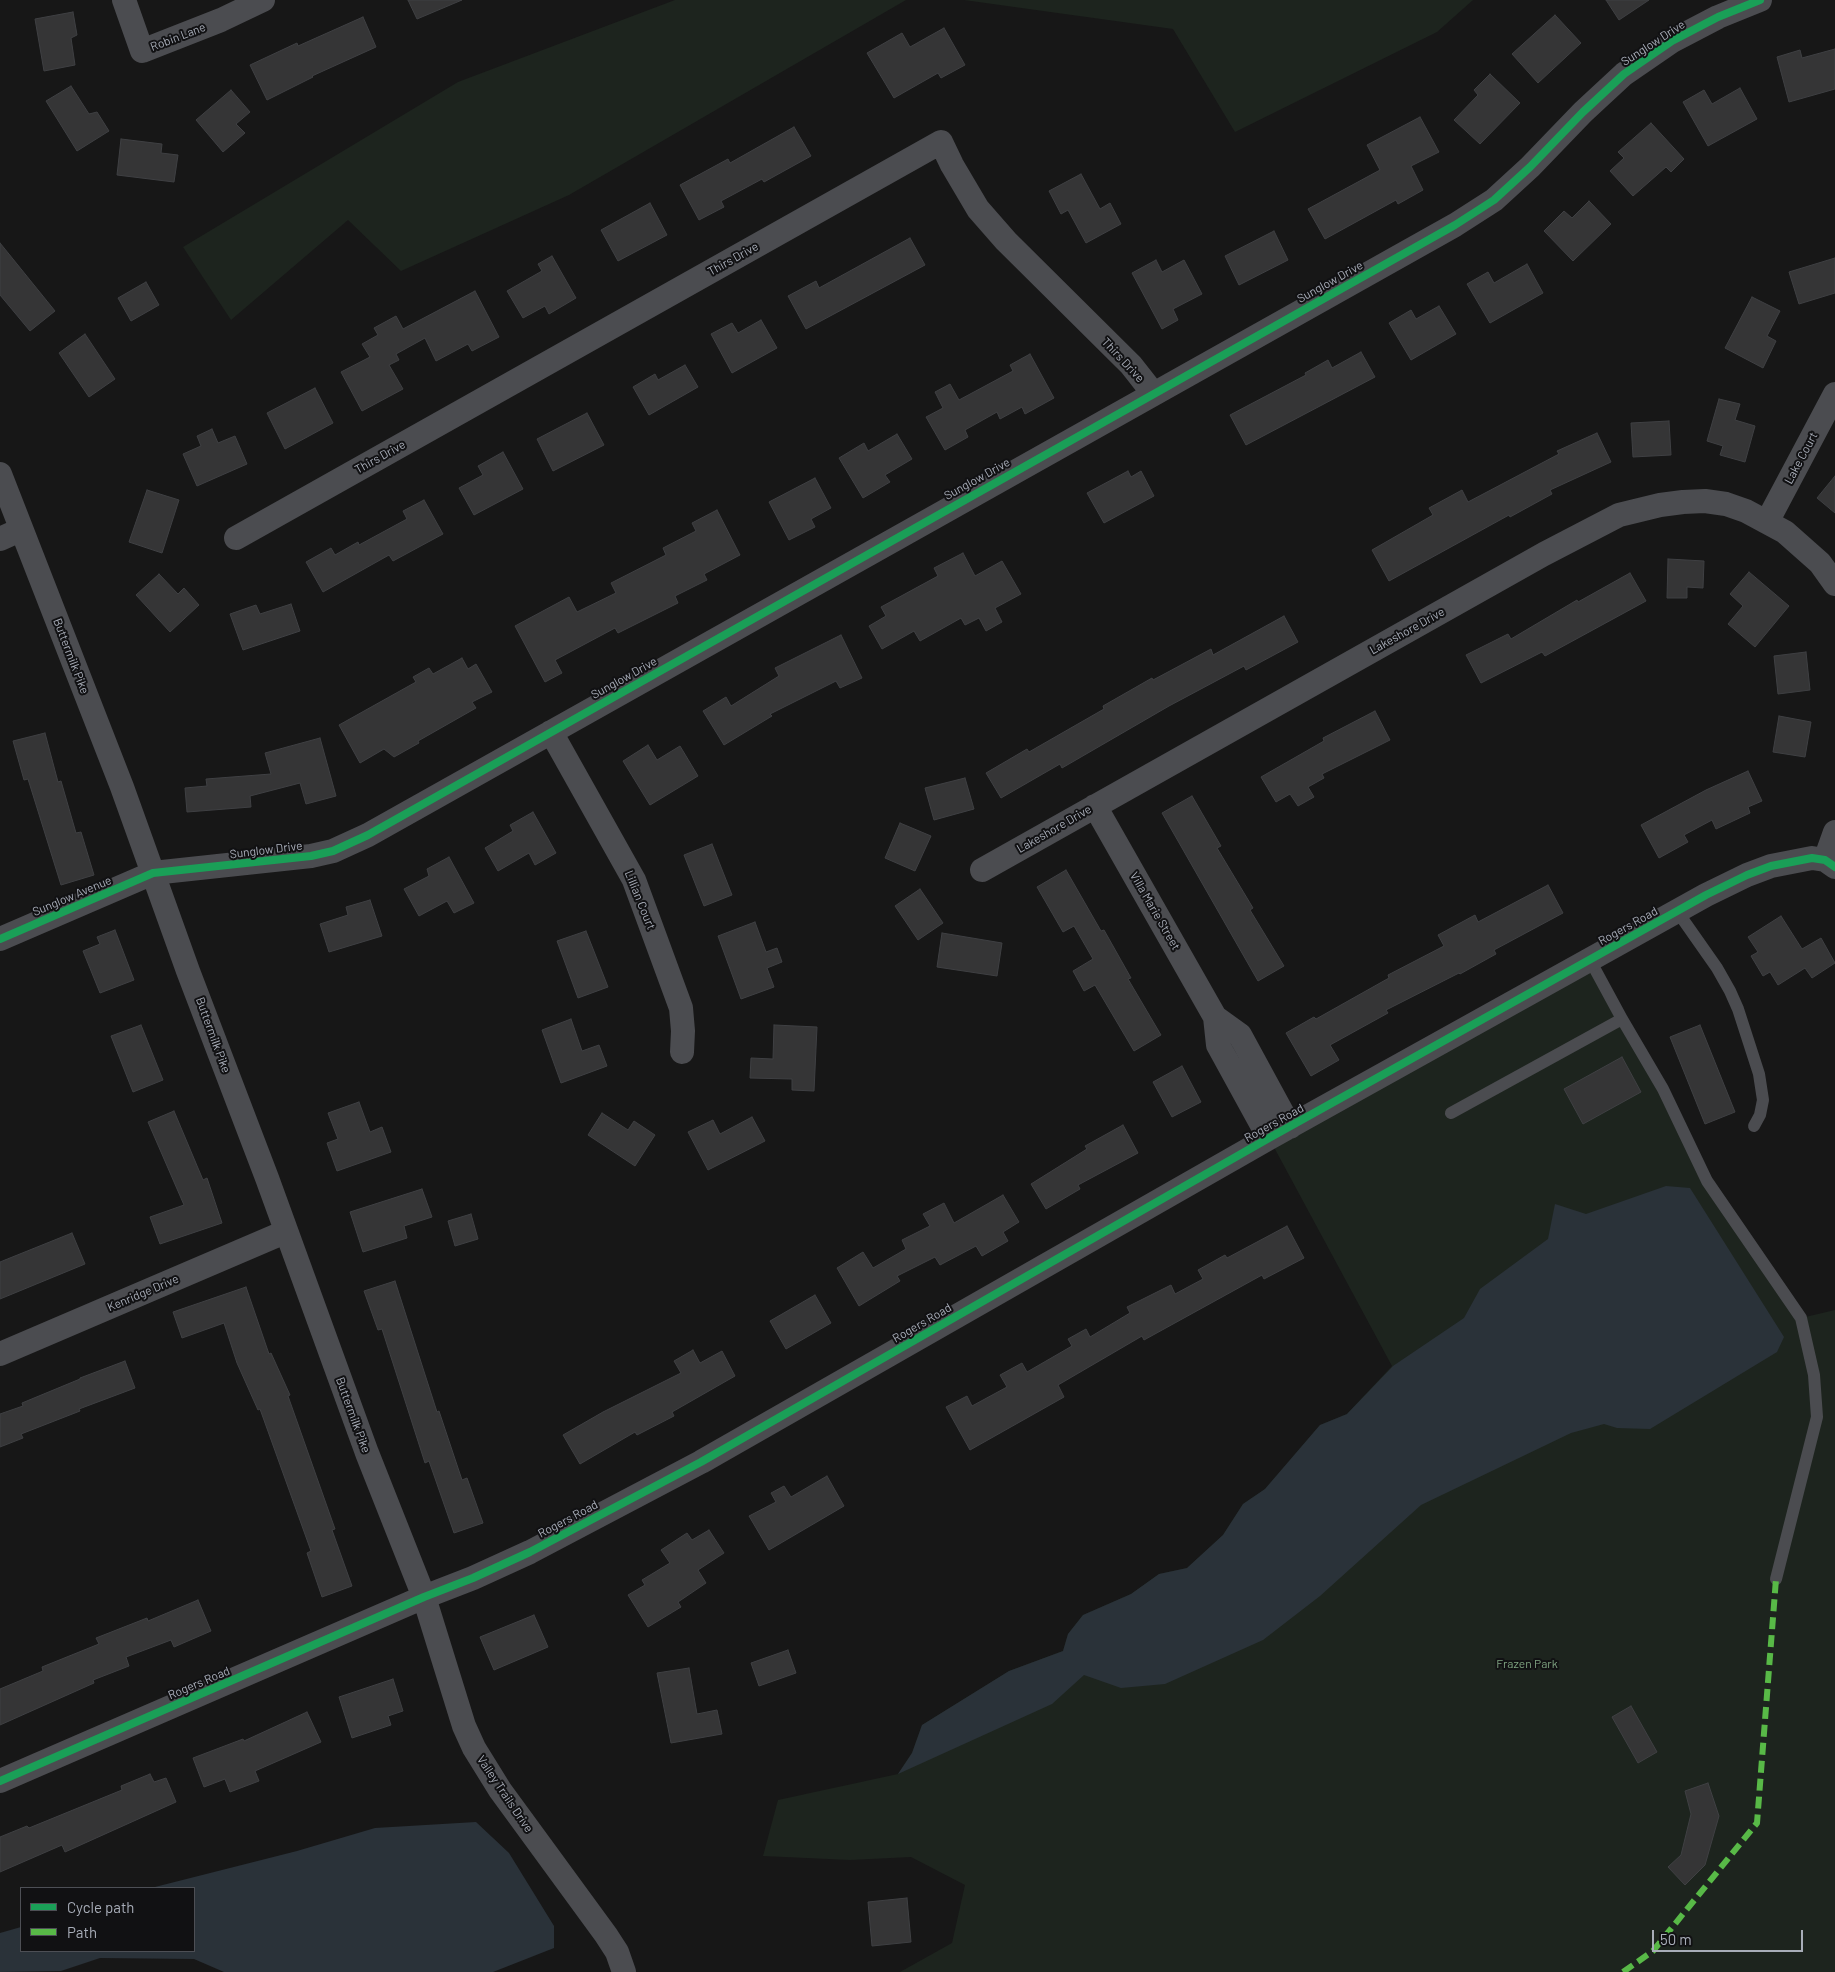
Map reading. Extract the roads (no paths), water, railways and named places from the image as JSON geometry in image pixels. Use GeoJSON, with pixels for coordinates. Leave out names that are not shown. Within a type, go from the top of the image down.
{"type":"FeatureCollection","features":[{"type":"Feature","properties":{"kind":"street","name":"Robin Lane"},"geometry":{"type":"LineString","coordinates":[[124,0],[142,50],[221,20],[263,0]]}},
{"type":"Feature","properties":{"kind":"street","name":"Sunglow Drive"},"geometry":{"type":"LineString","coordinates":[[153,873],[302,857],[333,851],[368,835],[1455,224],[1494,200],[1530,167],[1582,112],[1624,74],[1672,41],[1718,17],[1760,0]]}},
{"type":"Feature","properties":{"kind":"street","name":"Thirs Drive"},"geometry":{"type":"LineString","coordinates":[[236,538],[941,142],[978,209],[1006,241],[1131,365],[1153,393]]}},
{"type":"Feature","properties":{"kind":"street","name":"Lake Court"},"geometry":{"type":"LineString","coordinates":[[1768,522],[1835,394]]}},
{"type":"Feature","properties":{"kind":"street","name":"Buttermilk Pike"},"geometry":{"type":"LineString","coordinates":[[0,474],[10,534],[108,750],[367,1453],[424,1597]]}},
{"type":"Feature","properties":{"kind":"street","name":"Lakeshore Drive"},"geometry":{"type":"LineString","coordinates":[[982,870],[1536,559],[1619,515],[1660,505],[1705,502],[1726,504],[1746,511],[1785,532],[1820,563],[1835,584]]}},
{"type":"Feature","properties":{"kind":"street","name":"Lillian Court"},"geometry":{"type":"LineString","coordinates":[[551,732],[634,880],[681,1008],[682,1052]]}},
{"type":"Feature","properties":{"kind":"street","name":"Villa Marie Street"},"geometry":{"type":"LineString","coordinates":[[1095,806],[1215,1017],[1218,1045],[1269,1138]]}},
{"type":"Feature","properties":{"kind":"street"},"geometry":{"type":"LineString","coordinates":[[1830,864],[1835,832]]}},
{"type":"Feature","properties":{"kind":"street","name":"Rogers Road"},"geometry":{"type":"LineString","coordinates":[[0,1781],[530,1552],[701,1462],[1269,1138],[1677,911],[1747,875],[1771,866],[1812,858],[1830,864]]}},
{"type":"Feature","properties":{"kind":"street","name":"Sunglow Avenue"},"geometry":{"type":"LineString","coordinates":[[0,939],[153,873]]}},
{"type":"Feature","properties":{"kind":"street","name":"Villa Marie Street"},"geometry":{"type":"LineString","coordinates":[[1215,1017],[1240,1034],[1290,1127]]}},
{"type":"Feature","properties":{"kind":"street","name":"Kenridge Drive"},"geometry":{"type":"LineString","coordinates":[[0,1354],[285,1232]]}},
{"type":"Feature","properties":{"kind":"street","name":"Valley Trails Drive"},"geometry":{"type":"LineString","coordinates":[[424,1597],[464,1726],[474,1748],[500,1790],[596,1920],[617,1952],[624,1972]]}},
{"type":"Feature","properties":{"kind":"lane"},"geometry":{"type":"LineString","coordinates":[[1677,911],[1717,968],[1738,1009],[1759,1074],[1763,1100],[1760,1116],[1754,1126]]}},
{"type":"Feature","properties":{"kind":"lane"},"geometry":{"type":"LineString","coordinates":[[1590,960],[1663,1088],[1707,1181],[1802,1318],[1814,1375],[1817,1417],[1776,1579]]}},
{"type":"Feature","properties":{"kind":"lane"},"geometry":{"type":"LineString","coordinates":[[1451,1113],[1622,1019]]}},
{"type":"Feature","properties":{"kind":"park label","name":"Frazen Park"},"geometry":{"type":"Point","coordinates":[1527,1664]}}]}
